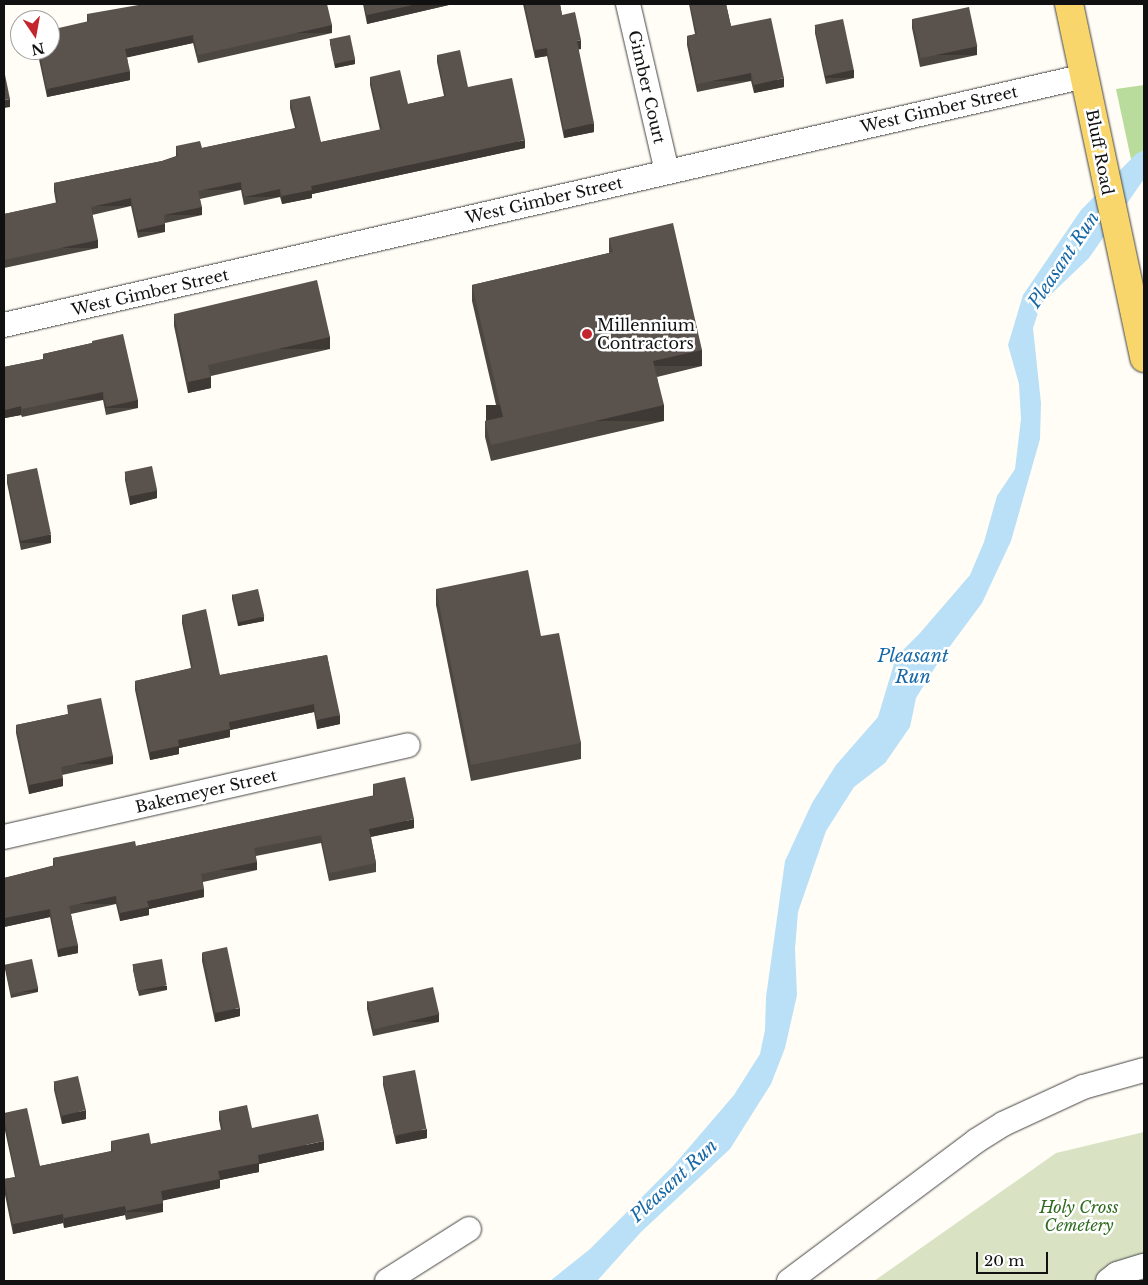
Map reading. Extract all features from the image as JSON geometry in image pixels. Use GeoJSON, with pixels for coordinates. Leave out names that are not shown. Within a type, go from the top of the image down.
{"type":"FeatureCollection","features":[{"type":"Feature","properties":{"kind":"main road","name":"Bluff Road"},"geometry":{"type":"LineString","coordinates":[[1069,4],[1085,76],[1098,149],[1144,358]]}},
{"type":"Feature","properties":{"kind":"street","name":"Gimber Court"},"geometry":{"type":"LineString","coordinates":[[628,4],[666,171]]}},
{"type":"Feature","properties":{"kind":"street","name":"West Gimber Street"},"geometry":{"type":"LineString","coordinates":[[4,325],[1085,76]]}},
{"type":"Feature","properties":{"kind":"street","name":"Bakemeyer Street"},"geometry":{"type":"LineString","coordinates":[[4,837],[408,745]]}},
{"type":"Feature","properties":{"kind":"street"},"geometry":{"type":"LineString","coordinates":[[790,1281],[976,1141],[1003,1124],[1083,1087],[1144,1070]]}},
{"type":"Feature","properties":{"kind":"street"},"geometry":{"type":"LineString","coordinates":[[387,1281],[469,1229]]}},
{"type":"Feature","properties":{"kind":"street"},"geometry":{"type":"LineString","coordinates":[[1108,1281],[1117,1274],[1144,1266]]}},
{"type":"Feature","properties":{"kind":"green space"},"geometry":{"type":"Polygon","coordinates":[[[1144,85],[1144,150],[1131,159],[1116,89],[1144,85]]]}},
{"type":"Feature","properties":{"kind":"green space","name":"Holy Cross Cemetery"},"geometry":{"type":"Polygon","coordinates":[[[1144,1132],[1144,1281],[874,1281],[1056,1153],[1144,1132]]]}},
{"type":"Feature","properties":{"kind":"water","name":"Pleasant Run"},"geometry":{"type":"Polygon","coordinates":[[[1144,150],[1144,179],[1089,258],[1041,304],[1033,328],[1041,403],[1040,439],[1011,541],[982,603],[939,661],[916,698],[910,727],[885,763],[854,787],[826,831],[798,912],[795,949],[797,995],[785,1048],[771,1084],[730,1149],[641,1232],[597,1281],[550,1281],[590,1249],[674,1165],[734,1095],[760,1054],[765,1030],[766,997],[785,861],[812,803],[836,765],[878,717],[896,657],[920,633],[970,575],[984,542],[997,496],[1015,469],[1021,419],[1019,384],[1008,345],[1023,295],[1081,210],[1136,154],[1144,150]]]}},
{"type":"Feature","properties":{"kind":"building"},"geometry":{"type":"Polygon","coordinates":[[[144,4],[327,4],[332,25],[198,55],[193,35],[125,49],[130,71],[47,89],[41,60],[60,60],[60,28],[89,21],[87,14],[144,4]]]}},
{"type":"Feature","properties":{"kind":"building"},"geometry":{"type":"Polygon","coordinates":[[[364,4],[417,4],[367,15],[364,4]]]}},
{"type":"Feature","properties":{"kind":"building"},"geometry":{"type":"Polygon","coordinates":[[[525,4],[560,4],[562,15],[575,12],[581,40],[577,41],[594,123],[564,130],[547,48],[535,50],[525,4]]]}},
{"type":"Feature","properties":{"kind":"building"},"geometry":{"type":"Polygon","coordinates":[[[690,4],[726,4],[731,26],[771,18],[784,78],[754,85],[751,73],[697,84],[687,36],[697,34],[690,4]]]}},
{"type":"Feature","properties":{"kind":"building"},"geometry":{"type":"Polygon","coordinates":[[[969,7],[977,46],[921,58],[912,19],[969,7]]]}},
{"type":"Feature","properties":{"kind":"building"},"geometry":{"type":"Polygon","coordinates":[[[843,19],[854,70],[825,76],[815,25],[843,19]]]}},
{"type":"Feature","properties":{"kind":"building"},"geometry":{"type":"Polygon","coordinates":[[[350,35],[355,59],[335,64],[329,39],[350,35]]]}},
{"type":"Feature","properties":{"kind":"building"},"geometry":{"type":"Polygon","coordinates":[[[460,50],[468,87],[512,78],[525,140],[311,186],[312,190],[282,196],[280,189],[244,197],[241,182],[198,191],[202,207],[164,215],[165,224],[138,230],[131,198],[91,207],[98,240],[4,260],[4,214],[58,202],[54,183],[162,161],[178,156],[176,146],[200,141],[202,148],[297,128],[290,100],[310,96],[321,142],[382,129],[370,77],[400,70],[408,104],[446,96],[437,55],[460,50]]]}},
{"type":"Feature","properties":{"kind":"building"},"geometry":{"type":"Polygon","coordinates":[[[4,70],[10,99],[4,100],[4,70]]]}},
{"type":"Feature","properties":{"kind":"building","name":"Millennium Contractors"},"geometry":{"type":"Polygon","coordinates":[[[673,223],[702,350],[653,361],[664,405],[491,445],[485,421],[503,417],[472,285],[613,252],[609,238],[673,223]]]}},
{"type":"Feature","properties":{"kind":"building"},"geometry":{"type":"Polygon","coordinates":[[[317,280],[330,337],[208,365],[211,377],[188,382],[174,314],[317,280]]]}},
{"type":"Feature","properties":{"kind":"building"},"geometry":{"type":"Polygon","coordinates":[[[123,334],[138,400],[106,407],[103,392],[22,409],[21,406],[5,410],[4,367],[44,359],[43,354],[123,334]]]}},
{"type":"Feature","properties":{"kind":"building"},"geometry":{"type":"Polygon","coordinates":[[[152,466],[157,490],[130,496],[125,472],[152,466]]]}},
{"type":"Feature","properties":{"kind":"building"},"geometry":{"type":"Polygon","coordinates":[[[37,468],[51,535],[21,541],[7,474],[37,468]]]}},
{"type":"Feature","properties":{"kind":"building"},"geometry":{"type":"Polygon","coordinates":[[[528,570],[541,636],[559,633],[581,743],[471,765],[436,589],[528,570]]]}},
{"type":"Feature","properties":{"kind":"building"},"geometry":{"type":"Polygon","coordinates":[[[258,589],[264,616],[239,622],[233,595],[258,589]]]}},
{"type":"Feature","properties":{"kind":"building"},"geometry":{"type":"Polygon","coordinates":[[[206,609],[220,675],[327,655],[340,715],[317,720],[314,704],[229,722],[230,729],[178,740],[179,746],[150,752],[135,681],[193,668],[182,615],[206,609]]]}},
{"type":"Feature","properties":{"kind":"building"},"geometry":{"type":"Polygon","coordinates":[[[101,698],[113,756],[61,767],[63,778],[29,785],[16,725],[69,714],[67,705],[101,698]]]}},
{"type":"Feature","properties":{"kind":"building"},"geometry":{"type":"Polygon","coordinates":[[[405,777],[414,819],[369,829],[376,863],[329,873],[321,835],[254,848],[257,862],[201,874],[204,889],[147,901],[149,907],[120,913],[116,896],[69,906],[78,945],[58,949],[50,909],[4,918],[4,878],[55,865],[53,858],[135,841],[136,846],[375,795],[373,784],[405,777]]]}},
{"type":"Feature","properties":{"kind":"building"},"geometry":{"type":"Polygon","coordinates":[[[227,947],[240,1008],[215,1013],[203,952],[227,947]]]}},
{"type":"Feature","properties":{"kind":"building"},"geometry":{"type":"Polygon","coordinates":[[[32,959],[38,988],[11,994],[5,965],[32,959]]]}},
{"type":"Feature","properties":{"kind":"building"},"geometry":{"type":"Polygon","coordinates":[[[162,959],[167,986],[137,991],[132,964],[162,959]]]}},
{"type":"Feature","properties":{"kind":"building"},"geometry":{"type":"Polygon","coordinates":[[[433,987],[439,1014],[374,1029],[368,1002],[433,987]]]}},
{"type":"Feature","properties":{"kind":"building"},"geometry":{"type":"Polygon","coordinates":[[[415,1070],[426,1129],[394,1135],[383,1076],[415,1070]]]}},
{"type":"Feature","properties":{"kind":"building"},"geometry":{"type":"Polygon","coordinates":[[[78,1076],[86,1110],[62,1116],[54,1082],[78,1076]]]}},
{"type":"Feature","properties":{"kind":"building"},"geometry":{"type":"Polygon","coordinates":[[[247,1105],[252,1128],[318,1114],[324,1141],[258,1155],[259,1163],[218,1171],[220,1179],[161,1191],[163,1203],[126,1211],[125,1206],[64,1218],[63,1214],[13,1224],[4,1179],[16,1177],[4,1113],[27,1108],[40,1166],[113,1151],[111,1141],[149,1133],[151,1144],[223,1129],[219,1111],[247,1105]]]}},
{"type":"Feature","properties":{"kind":"place","name":"Millennium Contractors"},"geometry":{"type":"Point","coordinates":[587,334]}}]}
